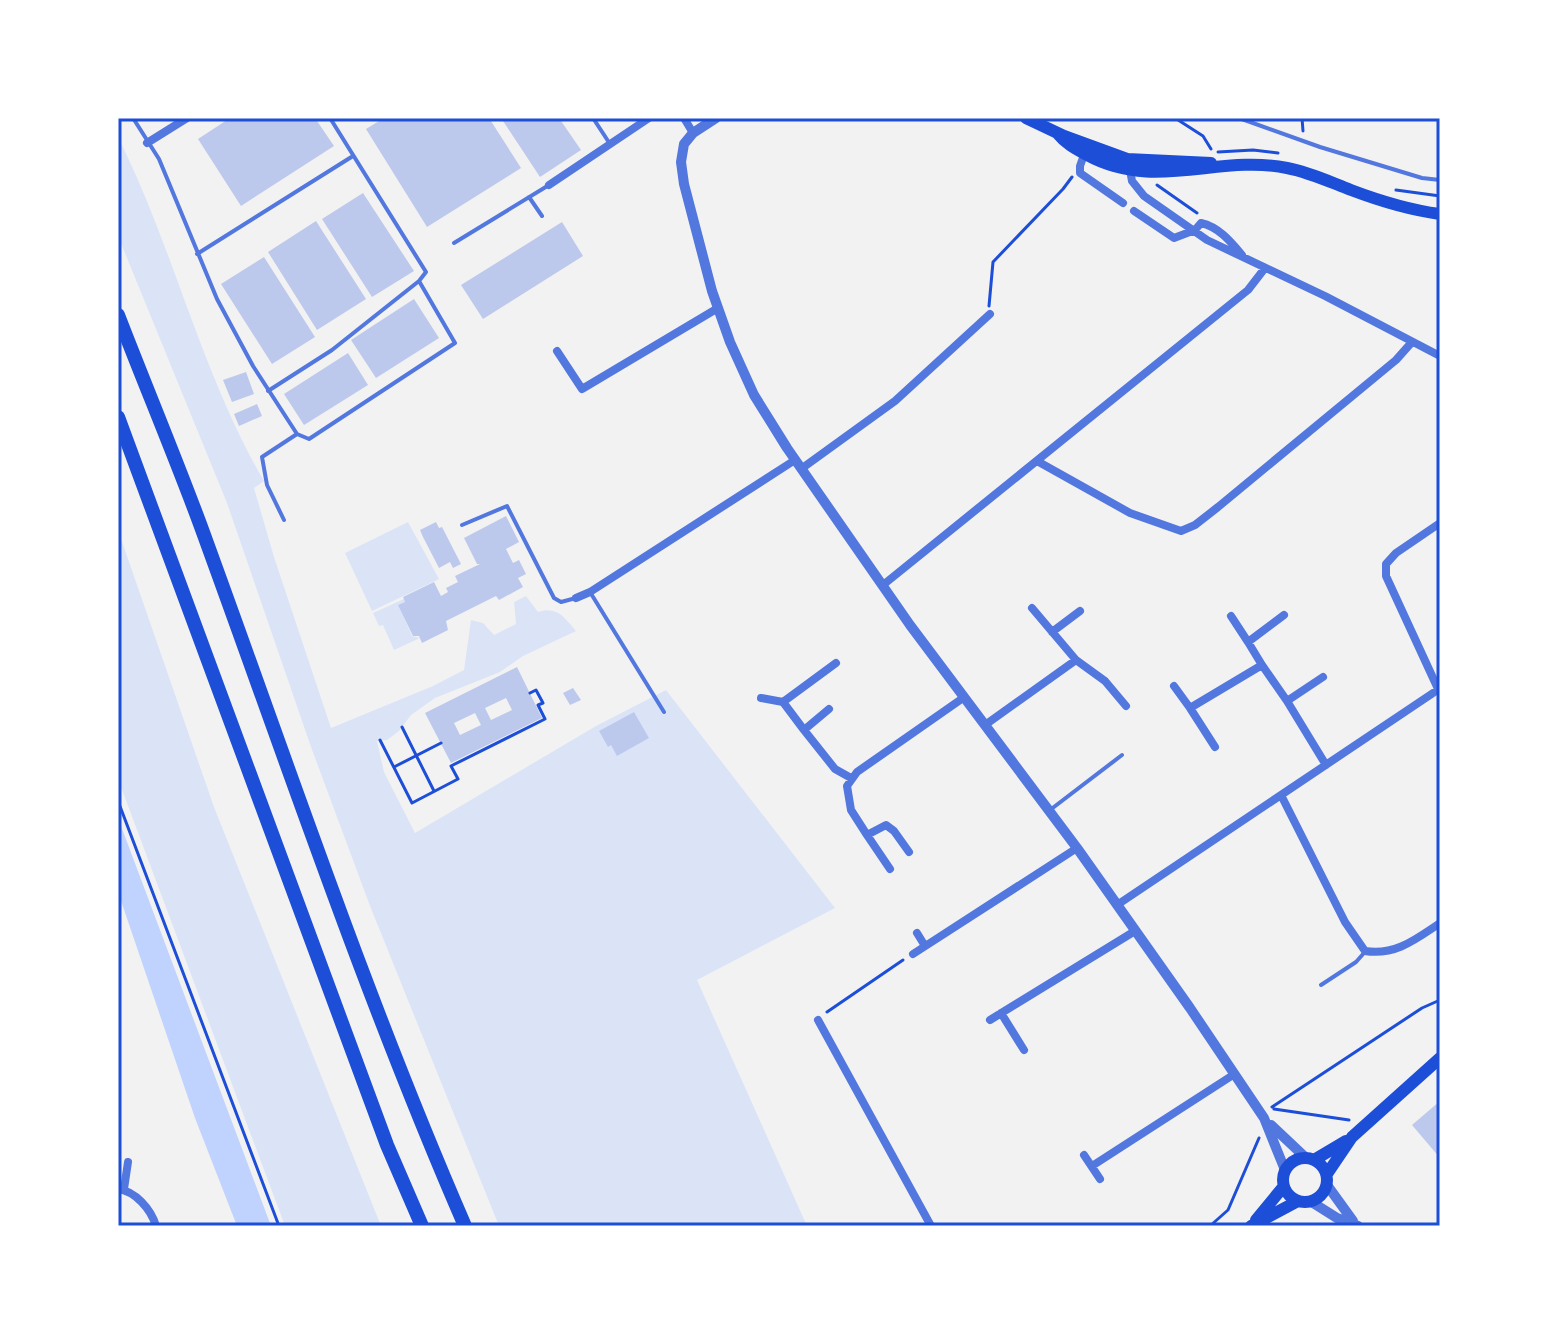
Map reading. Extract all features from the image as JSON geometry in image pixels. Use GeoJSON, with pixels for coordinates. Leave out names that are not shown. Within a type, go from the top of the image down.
{"type":"FeatureCollection","features":[{"type":"Feature","properties":{"kind":"highway"},"geometry":{"type":"LineString","coordinates":[[118,315],[198,520],[389,1041],[465,1226]]}},
{"type":"Feature","properties":{"kind":"highway"},"geometry":{"type":"LineString","coordinates":[[118,417],[387,1145],[422,1226]]}},
{"type":"Feature","properties":{"kind":"main road"},"geometry":{"type":"LineString","coordinates":[[1026,118],[1085,152],[1130,170],[1176,173],[1261,164],[1288,168],[1417,211],[1440,214]]}},
{"type":"Feature","properties":{"kind":"main road"},"geometry":{"type":"LineString","coordinates":[[1085,152],[1108,153],[1127,159],[1210,162],[1221,166]]}},
{"type":"Feature","properties":{"kind":"main road"},"geometry":{"type":"LineString","coordinates":[[1417,211],[1440,224]]}},
{"type":"Feature","properties":{"kind":"main road"},"geometry":{"type":"LineString","coordinates":[[1251,1226],[1284,1186],[1285,1170],[1294,1161],[1310,1159],[1352,1137],[1440,1058]]}},
{"type":"Feature","properties":{"kind":"main road"},"geometry":{"type":"LineString","coordinates":[[1251,1226],[1321,1196],[1352,1137]]}},
{"type":"Feature","properties":{"kind":"main road"},"geometry":{"type":"LineString","coordinates":[[1310,1159],[1324,1168],[1327,1180]]}},
{"type":"Feature","properties":{"kind":"main road"},"geometry":{"type":"LineString","coordinates":[[1284,1186],[1292,1198],[1304,1201]]}},
{"type":"Feature","properties":{"kind":"street"},"geometry":{"type":"LineString","coordinates":[[147,143],[187,118]]}},
{"type":"Feature","properties":{"kind":"street"},"geometry":{"type":"LineString","coordinates":[[549,185],[649,118]]}},
{"type":"Feature","properties":{"kind":"street"},"geometry":{"type":"LineString","coordinates":[[684,118],[693,133]]}},
{"type":"Feature","properties":{"kind":"street"},"geometry":{"type":"LineString","coordinates":[[716,118],[687,139],[682,151],[684,184],[718,308],[754,395],[883,585],[963,698],[1077,848],[1264,1118],[1310,1159]]}},
{"type":"Feature","properties":{"kind":"street"},"geometry":{"type":"LineString","coordinates":[[1085,152],[1080,173],[1123,203]]}},
{"type":"Feature","properties":{"kind":"street"},"geometry":{"type":"LineString","coordinates":[[1130,170],[1132,181],[1144,196],[1198,226],[1218,230],[1242,255],[1440,356]]}},
{"type":"Feature","properties":{"kind":"street"},"geometry":{"type":"LineString","coordinates":[[1134,211],[1174,238],[1198,226]]}},
{"type":"Feature","properties":{"kind":"street"},"geometry":{"type":"LineString","coordinates":[[1198,226],[1207,240],[1228,252],[1242,255]]}},
{"type":"Feature","properties":{"kind":"street"},"geometry":{"type":"LineString","coordinates":[[883,585],[1248,290],[1265,268]]}},
{"type":"Feature","properties":{"kind":"street"},"geometry":{"type":"LineString","coordinates":[[557,351],[582,389],[718,308]]}},
{"type":"Feature","properties":{"kind":"street"},"geometry":{"type":"LineString","coordinates":[[576,598],[798,464],[895,401],[990,314]]}},
{"type":"Feature","properties":{"kind":"street"},"geometry":{"type":"LineString","coordinates":[[1037,461],[1130,513],[1181,531],[1195,525],[1218,507],[1396,360],[1412,342]]}},
{"type":"Feature","properties":{"kind":"street"},"geometry":{"type":"LineString","coordinates":[[1117,905],[1439,691],[1386,576],[1386,564],[1396,553],[1440,523]]}},
{"type":"Feature","properties":{"kind":"street"},"geometry":{"type":"LineString","coordinates":[[1032,608],[1076,660],[1105,681],[1126,706]]}},
{"type":"Feature","properties":{"kind":"street"},"geometry":{"type":"LineString","coordinates":[[1052,632],[1080,611]]}},
{"type":"Feature","properties":{"kind":"street"},"geometry":{"type":"LineString","coordinates":[[1248,642],[1284,615]]}},
{"type":"Feature","properties":{"kind":"street"},"geometry":{"type":"LineString","coordinates":[[1231,616],[1326,765]]}},
{"type":"Feature","properties":{"kind":"street"},"geometry":{"type":"LineString","coordinates":[[985,725],[1076,660]]}},
{"type":"Feature","properties":{"kind":"street"},"geometry":{"type":"LineString","coordinates":[[783,702],[836,663]]}},
{"type":"Feature","properties":{"kind":"street"},"geometry":{"type":"LineString","coordinates":[[1190,708],[1262,665]]}},
{"type":"Feature","properties":{"kind":"street"},"geometry":{"type":"LineString","coordinates":[[1287,701],[1323,677]]}},
{"type":"Feature","properties":{"kind":"street"},"geometry":{"type":"LineString","coordinates":[[1174,686],[1215,747]]}},
{"type":"Feature","properties":{"kind":"street"},"geometry":{"type":"LineString","coordinates":[[761,698],[783,702],[835,769],[851,778]]}},
{"type":"Feature","properties":{"kind":"street"},"geometry":{"type":"LineString","coordinates":[[890,869],[851,810],[847,786],[851,778],[963,698]]}},
{"type":"Feature","properties":{"kind":"street"},"geometry":{"type":"LineString","coordinates":[[804,730],[829,709]]}},
{"type":"Feature","properties":{"kind":"street"},"geometry":{"type":"LineString","coordinates":[[1281,795],[1345,922],[1365,951],[1381,954],[1405,946],[1440,923]]}},
{"type":"Feature","properties":{"kind":"street"},"geometry":{"type":"LineString","coordinates":[[867,835],[886,825],[909,852]]}},
{"type":"Feature","properties":{"kind":"street"},"geometry":{"type":"LineString","coordinates":[[913,954],[1077,848]]}},
{"type":"Feature","properties":{"kind":"street"},"geometry":{"type":"LineString","coordinates":[[990,1020],[1135,931]]}},
{"type":"Feature","properties":{"kind":"street"},"geometry":{"type":"LineString","coordinates":[[917,933],[925,946]]}},
{"type":"Feature","properties":{"kind":"street"},"geometry":{"type":"LineString","coordinates":[[1001,1013],[1024,1050]]}},
{"type":"Feature","properties":{"kind":"street"},"geometry":{"type":"LineString","coordinates":[[818,1020],[931,1226]]}},
{"type":"Feature","properties":{"kind":"street"},"geometry":{"type":"LineString","coordinates":[[1092,1166],[1233,1075]]}},
{"type":"Feature","properties":{"kind":"street"},"geometry":{"type":"LineString","coordinates":[[1264,1118],[1285,1170]]}},
{"type":"Feature","properties":{"kind":"street"},"geometry":{"type":"LineString","coordinates":[[1084,1155],[1100,1179]]}},
{"type":"Feature","properties":{"kind":"street"},"geometry":{"type":"LineString","coordinates":[[128,1162],[121,1189],[135,1195],[154,1218],[156,1226]]}},
{"type":"Feature","properties":{"kind":"street"},"geometry":{"type":"LineString","coordinates":[[1327,1180],[1344,1212],[1357,1226]]}},
{"type":"Feature","properties":{"kind":"street"},"geometry":{"type":"LineString","coordinates":[[1304,1201],[1357,1226]]}},
{"type":"Feature","properties":{"kind":"lane"},"geometry":{"type":"LineString","coordinates":[[133,118],[159,159],[217,299],[268,391],[297,434],[309,439],[455,343],[419,281]]}},
{"type":"Feature","properties":{"kind":"lane"},"geometry":{"type":"LineString","coordinates":[[268,391],[332,350],[419,281],[426,272],[330,118]]}},
{"type":"Feature","properties":{"kind":"lane"},"geometry":{"type":"LineString","coordinates":[[593,118],[610,144]]}},
{"type":"Feature","properties":{"kind":"lane"},"geometry":{"type":"LineString","coordinates":[[1239,118],[1283,135],[1422,178],[1440,180]]}},
{"type":"Feature","properties":{"kind":"lane"},"geometry":{"type":"LineString","coordinates":[[197,254],[353,156]]}},
{"type":"Feature","properties":{"kind":"lane"},"geometry":{"type":"LineString","coordinates":[[454,243],[549,185]]}},
{"type":"Feature","properties":{"kind":"lane"},"geometry":{"type":"LineString","coordinates":[[529,197],[542,216]]}},
{"type":"Feature","properties":{"kind":"lane"},"geometry":{"type":"LineString","coordinates":[[284,520],[267,485],[262,457],[297,434]]}},
{"type":"Feature","properties":{"kind":"lane"},"geometry":{"type":"LineString","coordinates":[[462,525],[507,506],[554,598],[561,602],[576,598]]}},
{"type":"Feature","properties":{"kind":"lane"},"geometry":{"type":"LineString","coordinates":[[590,592],[664,712]]}},
{"type":"Feature","properties":{"kind":"lane"},"geometry":{"type":"LineString","coordinates":[[1048,811],[1122,755]]}},
{"type":"Feature","properties":{"kind":"lane"},"geometry":{"type":"LineString","coordinates":[[1321,985],[1356,962],[1365,951]]}},
{"type":"Feature","properties":{"kind":"path"},"geometry":{"type":"LineString","coordinates":[[1175,118],[1203,136],[1211,153]]}},
{"type":"Feature","properties":{"kind":"path"},"geometry":{"type":"LineString","coordinates":[[990,314],[988,298],[993,262],[1063,189],[1085,152]]}},
{"type":"Feature","properties":{"kind":"path"},"geometry":{"type":"LineString","coordinates":[[1147,179],[1197,213],[1198,226]]}},
{"type":"Feature","properties":{"kind":"path"},"geometry":{"type":"LineString","coordinates":[[380,740],[412,803],[458,779],[451,766],[545,719],[538,705],[543,703],[536,690],[530,693]]}},
{"type":"Feature","properties":{"kind":"path"},"geometry":{"type":"LineString","coordinates":[[402,727],[434,791]]}},
{"type":"Feature","properties":{"kind":"path"},"geometry":{"type":"LineString","coordinates":[[394,767],[441,743]]}},
{"type":"Feature","properties":{"kind":"path"},"geometry":{"type":"LineString","coordinates":[[118,801],[279,1226]]}},
{"type":"Feature","properties":{"kind":"path"},"geometry":{"type":"LineString","coordinates":[[818,1020],[913,954]]}},
{"type":"Feature","properties":{"kind":"path"},"geometry":{"type":"LineString","coordinates":[[1349,1120],[1269,1109],[1422,1008],[1440,1000]]}},
{"type":"Feature","properties":{"kind":"path"},"geometry":{"type":"LineString","coordinates":[[1210,1226],[1228,1210],[1258,1145],[1256,1131]]}},
{"type":"Feature","properties":{"kind":"shaded area"},"geometry":{"type":"Polygon","coordinates":[[[118,137],[156,223],[222,397],[264,481],[254,488],[331,728],[464,670],[471,620],[483,623],[494,635],[516,624],[514,602],[526,596],[538,612],[555,612],[576,631],[523,656],[500,672],[435,698],[411,715],[399,731],[387,740],[377,741],[384,772],[415,833],[596,726],[666,690],[835,908],[697,980],[807,1226],[499,1226],[370,906],[311,747],[227,503],[118,236],[118,137]]]}},
{"type":"Feature","properties":{"kind":"shaded area"},"geometry":{"type":"Polygon","coordinates":[[[408,522],[439,579],[372,611],[345,553],[408,522]]]}},
{"type":"Feature","properties":{"kind":"shaded area"},"geometry":{"type":"Polygon","coordinates":[[[118,530],[214,807],[381,1226],[285,1226],[118,779],[118,530]]]}},
{"type":"Feature","properties":{"kind":"shaded area"},"geometry":{"type":"Polygon","coordinates":[[[404,599],[405,602],[399,605],[412,636],[420,638],[394,650],[383,625],[379,626],[373,613],[404,599]]]}},
{"type":"Feature","properties":{"kind":"water"},"geometry":{"type":"Polygon","coordinates":[[[118,818],[271,1226],[237,1226],[195,1118],[118,892],[118,818]]]}},
{"type":"Feature","properties":{"kind":"building"},"geometry":{"type":"Polygon","coordinates":[[[230,118],[315,118],[334,146],[241,206],[198,139],[230,118]]]}},
{"type":"Feature","properties":{"kind":"building"},"geometry":{"type":"Polygon","coordinates":[[[384,118],[489,118],[521,168],[427,227],[366,129],[384,118]]]}},
{"type":"Feature","properties":{"kind":"building"},"geometry":{"type":"Polygon","coordinates":[[[501,118],[559,118],[581,150],[540,177],[501,118]]]}},
{"type":"Feature","properties":{"kind":"building"},"geometry":{"type":"Polygon","coordinates":[[[363,193],[414,271],[372,297],[322,219],[363,193]]]}},
{"type":"Feature","properties":{"kind":"building"},"geometry":{"type":"Polygon","coordinates":[[[316,221],[366,299],[317,330],[268,252],[316,221]]]}},
{"type":"Feature","properties":{"kind":"building"},"geometry":{"type":"Polygon","coordinates":[[[562,222],[583,256],[483,319],[461,285],[562,222]]]}},
{"type":"Feature","properties":{"kind":"building"},"geometry":{"type":"Polygon","coordinates":[[[264,257],[315,337],[272,364],[221,284],[264,257]]]}},
{"type":"Feature","properties":{"kind":"building"},"geometry":{"type":"Polygon","coordinates":[[[414,299],[439,338],[376,378],[351,340],[414,299]]]}},
{"type":"Feature","properties":{"kind":"building"},"geometry":{"type":"Polygon","coordinates":[[[348,353],[368,385],[304,425],[284,394],[348,353]]]}},
{"type":"Feature","properties":{"kind":"building"},"geometry":{"type":"Polygon","coordinates":[[[246,372],[254,394],[232,402],[223,380],[246,372]]]}},
{"type":"Feature","properties":{"kind":"building"},"geometry":{"type":"Polygon","coordinates":[[[257,404],[262,416],[239,426],[234,414],[257,404]]]}},
{"type":"Feature","properties":{"kind":"building"},"geometry":{"type":"Polygon","coordinates":[[[506,516],[519,542],[506,549],[513,563],[519,560],[526,574],[518,578],[523,587],[499,600],[496,596],[446,621],[448,630],[422,643],[419,636],[413,636],[398,605],[405,602],[403,597],[434,582],[441,596],[448,592],[446,588],[458,582],[455,576],[480,564],[477,564],[464,538],[506,516]]]}},
{"type":"Feature","properties":{"kind":"building"},"geometry":{"type":"Polygon","coordinates":[[[436,522],[439,528],[442,527],[461,564],[453,568],[450,562],[439,568],[420,530],[436,522]]]}},
{"type":"Feature","properties":{"kind":"building"},"geometry":{"type":"Polygon","coordinates":[[[517,667],[542,718],[451,763],[425,713],[517,667]],[[506,698],[485,708],[491,720],[512,710],[506,698]],[[475,713],[454,723],[460,735],[481,725],[475,713]]]}},
{"type":"Feature","properties":{"kind":"building"},"geometry":{"type":"Polygon","coordinates":[[[573,688],[581,700],[570,705],[563,693],[573,688]]]}},
{"type":"Feature","properties":{"kind":"building"},"geometry":{"type":"Polygon","coordinates":[[[634,712],[649,738],[617,756],[599,731],[634,712]]]}},
{"type":"Feature","properties":{"kind":"building"},"geometry":{"type":"Polygon","coordinates":[[[1440,1101],[1440,1158],[1412,1125],[1440,1101]]]}}]}
